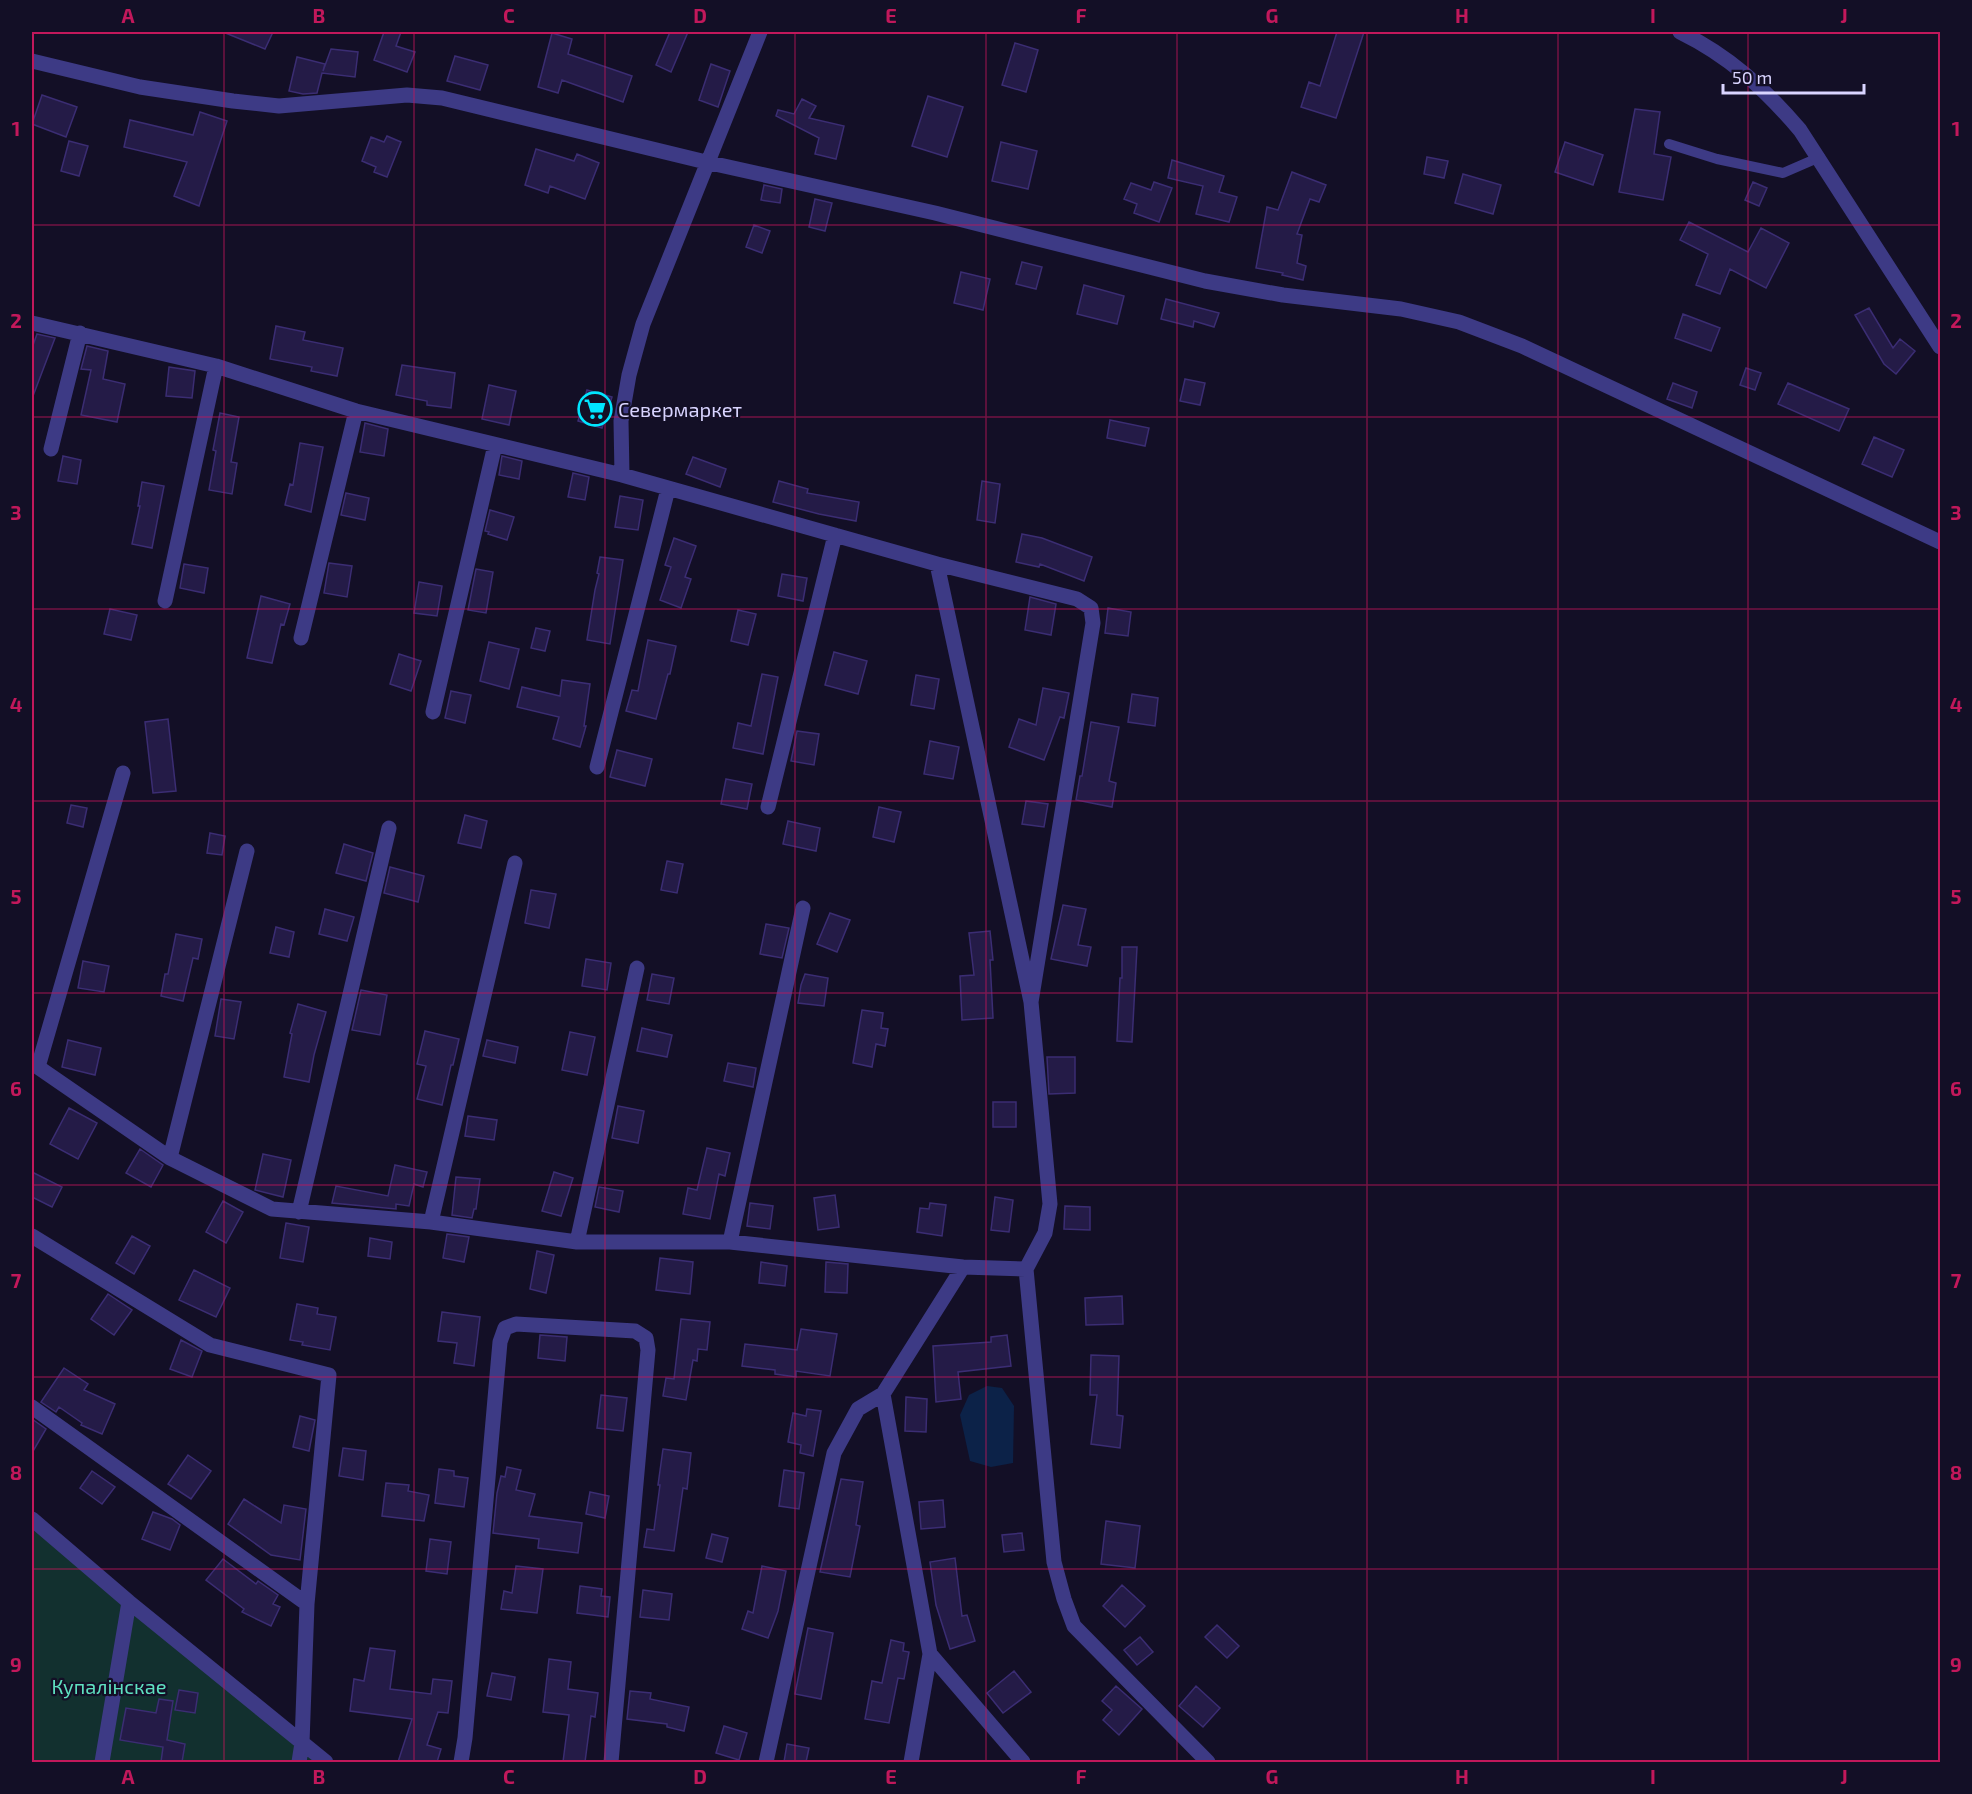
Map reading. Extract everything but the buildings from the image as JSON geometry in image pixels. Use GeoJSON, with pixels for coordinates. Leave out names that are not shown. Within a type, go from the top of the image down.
{"type":"FeatureCollection","features":[{"type":"Feature","properties":{"kind":"street"},"geometry":{"type":"LineString","coordinates":[[622,475],[621,420],[629,375],[644,324],[706,162],[760,32]]}},
{"type":"Feature","properties":{"kind":"street"},"geometry":{"type":"LineString","coordinates":[[1680,32],[1701,42],[1743,70],[1776,101],[1800,129],[1941,346]]}},
{"type":"Feature","properties":{"kind":"street"},"geometry":{"type":"LineString","coordinates":[[32,61],[140,87],[279,106],[407,95],[442,98],[706,162],[935,213],[1205,281],[1283,295],[1401,309],[1459,322],[1522,346],[1941,542]]}},
{"type":"Feature","properties":{"kind":"street"},"geometry":{"type":"LineString","coordinates":[[32,323],[216,366],[356,411],[622,475],[937,564],[1077,599],[1091,608],[1094,623],[1031,1002]]}},
{"type":"Feature","properties":{"kind":"street"},"geometry":{"type":"LineString","coordinates":[[51,449],[80,333]]}},
{"type":"Feature","properties":{"kind":"street"},"geometry":{"type":"LineString","coordinates":[[165,601],[216,366]]}},
{"type":"Feature","properties":{"kind":"street"},"geometry":{"type":"LineString","coordinates":[[301,638],[356,411]]}},
{"type":"Feature","properties":{"kind":"street"},"geometry":{"type":"LineString","coordinates":[[433,712],[495,445]]}},
{"type":"Feature","properties":{"kind":"street"},"geometry":{"type":"LineString","coordinates":[[597,767],[668,489]]}},
{"type":"Feature","properties":{"kind":"street"},"geometry":{"type":"LineString","coordinates":[[768,807],[835,535]]}},
{"type":"Feature","properties":{"kind":"street"},"geometry":{"type":"LineString","coordinates":[[937,564],[1031,1002],[1050,1204],[1045,1233],[1026,1269],[1054,1562],[1074,1626],[1208,1762]]}},
{"type":"Feature","properties":{"kind":"street"},"geometry":{"type":"LineString","coordinates":[[123,773],[35,1065],[170,1158],[272,1209],[431,1222],[577,1242],[730,1242],[963,1267],[1026,1269]]}},
{"type":"Feature","properties":{"kind":"street"},"geometry":{"type":"LineString","coordinates":[[299,1212],[389,828]]}},
{"type":"Feature","properties":{"kind":"street"},"geometry":{"type":"LineString","coordinates":[[170,1158],[247,851]]}},
{"type":"Feature","properties":{"kind":"street"},"geometry":{"type":"LineString","coordinates":[[431,1222],[515,863]]}},
{"type":"Feature","properties":{"kind":"street"},"geometry":{"type":"LineString","coordinates":[[730,1242],[803,908]]}},
{"type":"Feature","properties":{"kind":"street"},"geometry":{"type":"LineString","coordinates":[[577,1242],[637,968]]}},
{"type":"Feature","properties":{"kind":"street"},"geometry":{"type":"LineString","coordinates":[[32,1236],[210,1345],[329,1375],[308,1604],[302,1743],[299,1762]]}},
{"type":"Feature","properties":{"kind":"street"},"geometry":{"type":"LineString","coordinates":[[766,1762],[834,1453],[858,1409],[883,1395],[963,1267]]}},
{"type":"Feature","properties":{"kind":"street"},"geometry":{"type":"LineString","coordinates":[[461,1762],[501,1342],[505,1328],[516,1324],[635,1331],[646,1338],[648,1350],[611,1762]]}},
{"type":"Feature","properties":{"kind":"street"},"geometry":{"type":"LineString","coordinates":[[883,1395],[930,1654],[910,1762]]}},
{"type":"Feature","properties":{"kind":"street"},"geometry":{"type":"LineString","coordinates":[[32,1407],[308,1604]]}},
{"type":"Feature","properties":{"kind":"street"},"geometry":{"type":"LineString","coordinates":[[32,1519],[324,1762]]}},
{"type":"Feature","properties":{"kind":"street"},"geometry":{"type":"LineString","coordinates":[[102,1762],[129,1602]]}},
{"type":"Feature","properties":{"kind":"street"},"geometry":{"type":"LineString","coordinates":[[930,1654],[1023,1762]]}},
{"type":"Feature","properties":{"kind":"lane"},"geometry":{"type":"LineString","coordinates":[[1669,144],[1718,159],[1782,173],[1820,157]]}},
{"type":"Feature","properties":{"kind":"green space","name":"Купалінскае"},"geometry":{"type":"Polygon","coordinates":[[[32,1519],[313,1752],[311,1762],[32,1762],[32,1519]]]}},
{"type":"Feature","properties":{"kind":"water"},"geometry":{"type":"Polygon","coordinates":[[[987,1386],[1002,1388],[1014,1406],[1013,1463],[991,1467],[970,1461],[960,1415],[969,1395],[987,1386]]]}},
{"type":"Feature","properties":{"kind":"place","name":"Севермаркет"},"geometry":{"type":"Point","coordinates":[595,409]}}]}
